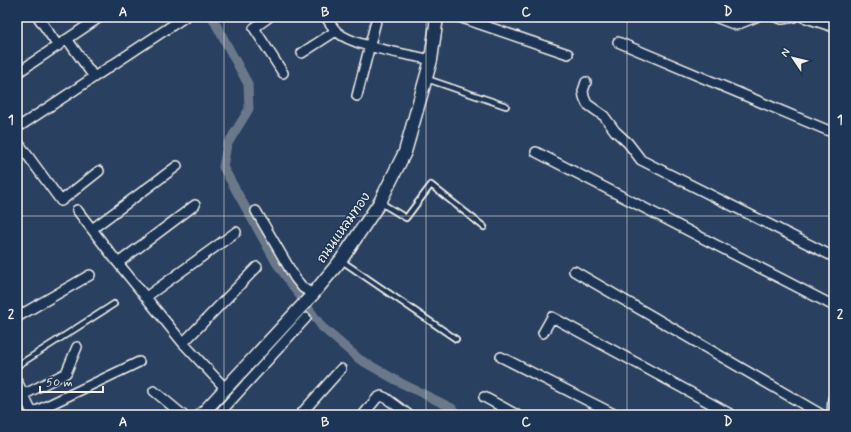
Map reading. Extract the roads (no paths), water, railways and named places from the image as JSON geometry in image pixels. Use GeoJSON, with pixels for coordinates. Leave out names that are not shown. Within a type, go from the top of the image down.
{"type":"FeatureCollection","features":[{"type":"Feature","properties":{"kind":"main road","name":"ถนนแหลมทอง"},"geometry":{"type":"LineString","coordinates":[[211,413],[225,388],[301,314],[311,296],[341,260],[380,202],[405,152],[431,60],[437,17]]}},
{"type":"Feature","properties":{"kind":"street"},"geometry":{"type":"LineString","coordinates":[[38,17],[58,46]]}},
{"type":"Feature","properties":{"kind":"street"},"geometry":{"type":"LineString","coordinates":[[17,128],[185,17]]}},
{"type":"Feature","properties":{"kind":"street"},"geometry":{"type":"LineString","coordinates":[[269,17],[254,28],[283,73]]}},
{"type":"Feature","properties":{"kind":"street"},"geometry":{"type":"LineString","coordinates":[[326,17],[336,31],[352,40],[370,46],[431,60]]}},
{"type":"Feature","properties":{"kind":"street"},"geometry":{"type":"LineString","coordinates":[[357,96],[377,17]]}},
{"type":"Feature","properties":{"kind":"street"},"geometry":{"type":"LineString","coordinates":[[459,17],[568,54]]}},
{"type":"Feature","properties":{"kind":"street"},"geometry":{"type":"LineString","coordinates":[[715,17],[736,25],[756,17]]}},
{"type":"Feature","properties":{"kind":"street"},"geometry":{"type":"LineString","coordinates":[[776,17],[782,19],[794,17]]}},
{"type":"Feature","properties":{"kind":"street"},"geometry":{"type":"LineString","coordinates":[[803,17],[834,27]]}},
{"type":"Feature","properties":{"kind":"street"},"geometry":{"type":"LineString","coordinates":[[18,70],[58,46],[94,19]]}},
{"type":"Feature","properties":{"kind":"street"},"geometry":{"type":"LineString","coordinates":[[302,53],[336,31]]}},
{"type":"Feature","properties":{"kind":"street"},"geometry":{"type":"LineString","coordinates":[[68,39],[94,76]]}},
{"type":"Feature","properties":{"kind":"street"},"geometry":{"type":"LineString","coordinates":[[618,42],[834,133]]}},
{"type":"Feature","properties":{"kind":"street"},"geometry":{"type":"LineString","coordinates":[[586,82],[583,91],[587,104],[604,116],[615,131],[628,143],[641,160],[834,257]]}},
{"type":"Feature","properties":{"kind":"street"},"geometry":{"type":"LineString","coordinates":[[17,141],[61,201],[100,171]]}},
{"type":"Feature","properties":{"kind":"street"},"geometry":{"type":"LineString","coordinates":[[536,152],[834,306]]}},
{"type":"Feature","properties":{"kind":"street"},"geometry":{"type":"LineString","coordinates":[[92,229],[177,166]]}},
{"type":"Feature","properties":{"kind":"street"},"geometry":{"type":"LineString","coordinates":[[118,263],[195,205]]}},
{"type":"Feature","properties":{"kind":"street"},"geometry":{"type":"LineString","coordinates":[[77,210],[183,343],[225,388]]}},
{"type":"Feature","properties":{"kind":"street"},"geometry":{"type":"LineString","coordinates":[[256,210],[295,278],[311,296]]}},
{"type":"Feature","properties":{"kind":"street"},"geometry":{"type":"LineString","coordinates":[[146,297],[236,232]]}},
{"type":"Feature","properties":{"kind":"street"},"geometry":{"type":"LineString","coordinates":[[183,343],[257,267]]}},
{"type":"Feature","properties":{"kind":"street"},"geometry":{"type":"LineString","coordinates":[[574,270],[822,415]]}},
{"type":"Feature","properties":{"kind":"street"},"geometry":{"type":"LineString","coordinates":[[17,317],[90,275]]}},
{"type":"Feature","properties":{"kind":"street"},"geometry":{"type":"LineString","coordinates":[[211,413],[301,314]]}},
{"type":"Feature","properties":{"kind":"street"},"geometry":{"type":"LineString","coordinates":[[543,332],[552,317],[732,415]]}},
{"type":"Feature","properties":{"kind":"street"},"geometry":{"type":"LineString","coordinates":[[23,395],[66,373],[77,347]]}},
{"type":"Feature","properties":{"kind":"street"},"geometry":{"type":"LineString","coordinates":[[501,357],[616,415]]}},
{"type":"Feature","properties":{"kind":"street"},"geometry":{"type":"LineString","coordinates":[[17,381],[32,414],[139,362]]}},
{"type":"Feature","properties":{"kind":"street"},"geometry":{"type":"LineString","coordinates":[[300,415],[341,369]]}},
{"type":"Feature","properties":{"kind":"street"},"geometry":{"type":"LineString","coordinates":[[154,391],[183,415]]}},
{"type":"Feature","properties":{"kind":"street"},"geometry":{"type":"LineString","coordinates":[[363,415],[377,398],[381,396],[386,398],[408,415]]}},
{"type":"Feature","properties":{"kind":"street"},"geometry":{"type":"LineString","coordinates":[[484,397],[517,415]]}},
{"type":"Feature","properties":{"kind":"street"},"geometry":{"type":"LineString","coordinates":[[833,415],[834,399]]}},
{"type":"Feature","properties":{"kind":"lane"},"geometry":{"type":"LineString","coordinates":[[426,78],[506,106]]}},
{"type":"Feature","properties":{"kind":"lane"},"geometry":{"type":"LineString","coordinates":[[380,202],[406,218],[431,186],[484,227]]}},
{"type":"Feature","properties":{"kind":"lane"},"geometry":{"type":"LineString","coordinates":[[341,260],[456,339]]}},
{"type":"Feature","properties":{"kind":"lane"},"geometry":{"type":"LineString","coordinates":[[17,366],[114,304]]}},
{"type":"Feature","properties":{"kind":"waterway"},"geometry":{"type":"LineString","coordinates":[[212,17],[248,84],[249,109],[227,145],[223,167],[277,264],[322,327],[359,359],[401,383],[452,408],[457,415]]}}]}
